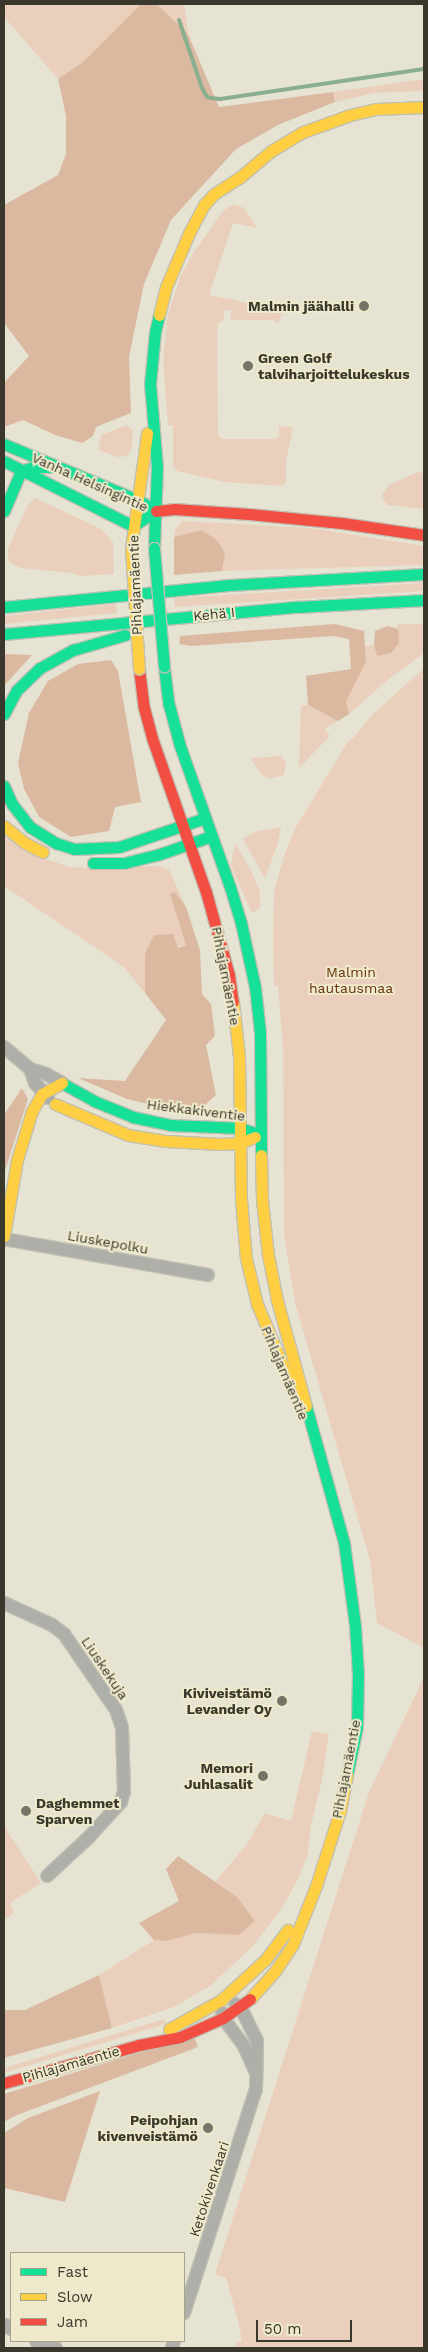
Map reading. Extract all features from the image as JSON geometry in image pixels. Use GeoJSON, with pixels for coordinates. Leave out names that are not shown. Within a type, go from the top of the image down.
{"type":"FeatureCollection","features":[{"type":"Feature","properties":{"kind":"main road"},"geometry":{"type":"LineString","coordinates":[[177,263],[189,233],[204,205],[214,194],[239,178],[256,162],[286,142],[327,123],[376,109],[424,106]]}},
{"type":"Feature","properties":{"kind":"main road"},"geometry":{"type":"LineString","coordinates":[[224,204],[239,178]]}},
{"type":"Feature","properties":{"kind":"main road"},"geometry":{"type":"LineString","coordinates":[[177,263],[210,221]]}},
{"type":"Feature","properties":{"kind":"main road","name":"Pihlajamäentie"},"geometry":{"type":"LineString","coordinates":[[4,2084],[180,2036],[222,2018],[240,2006],[275,1971],[293,1944],[306,1907],[316,1886],[340,1811],[354,1745],[358,1690],[355,1625],[344,1543],[277,1300],[268,1255],[262,1200],[260,1032],[255,987],[241,923],[169,705],[164,667],[154,548],[157,467],[150,384],[155,332],[166,287],[177,263]]}},
{"type":"Feature","properties":{"kind":"main road","name":"Pihlajamäentie"},"geometry":{"type":"LineString","coordinates":[[152,414],[145,441],[131,548],[139,669],[144,708],[152,738],[214,915],[229,975],[237,1038],[241,1200],[246,1258],[257,1304],[318,1451]]}},
{"type":"Feature","properties":{"kind":"main road","name":"Vanha Helsingintie"},"geometry":{"type":"LineString","coordinates":[[4,444],[138,500],[156,511],[133,526],[4,461]]}},
{"type":"Feature","properties":{"kind":"main road"},"geometry":{"type":"LineString","coordinates":[[4,511],[21,471],[33,467],[57,467]]}},
{"type":"Feature","properties":{"kind":"main road"},"geometry":{"type":"LineString","coordinates":[[156,511],[174,509],[342,522],[424,535]]}},
{"type":"Feature","properties":{"kind":"main road","name":"Kehä I"},"geometry":{"type":"LineString","coordinates":[[4,607],[229,585],[424,574]]}},
{"type":"Feature","properties":{"kind":"main road","name":"Kehä I"},"geometry":{"type":"LineString","coordinates":[[4,634],[232,612],[424,600]]}},
{"type":"Feature","properties":{"kind":"main road"},"geometry":{"type":"LineString","coordinates":[[4,714],[17,690],[28,679],[56,658],[96,642],[232,612]]}},
{"type":"Feature","properties":{"kind":"main road"},"geometry":{"type":"LineString","coordinates":[[4,786],[12,804],[30,827],[42,836],[74,849],[120,847],[206,818]]}},
{"type":"Feature","properties":{"kind":"main road"},"geometry":{"type":"LineString","coordinates":[[4,826],[25,843],[54,857]]}},
{"type":"Feature","properties":{"kind":"main road"},"geometry":{"type":"LineString","coordinates":[[82,862],[124,863],[157,855],[212,836]]}},
{"type":"Feature","properties":{"kind":"main road"},"geometry":{"type":"LineString","coordinates":[[4,1238],[17,1160],[30,1124],[32,1111],[42,1094],[62,1083]]}},
{"type":"Feature","properties":{"kind":"main road"},"geometry":{"type":"LineString","coordinates":[[30,1124],[41,1118],[55,1104],[62,1083]]}},
{"type":"Feature","properties":{"kind":"main road","name":"Hiekkakiventie"},"geometry":{"type":"LineString","coordinates":[[62,1083],[94,1101],[133,1117],[170,1125],[240,1128],[261,1135]]}},
{"type":"Feature","properties":{"kind":"main road","name":"Hiekkakiventie"},"geometry":{"type":"LineString","coordinates":[[55,1104],[128,1135],[166,1141],[221,1144],[240,1143],[261,1135]]}},
{"type":"Feature","properties":{"kind":"main road","name":"Pihlajamäentie"},"geometry":{"type":"LineString","coordinates":[[139,2046],[222,2000],[265,1960],[306,1907]]}},
{"type":"Feature","properties":{"kind":"street","name":"Hiekkakiventie"},"geometry":{"type":"LineString","coordinates":[[4,1047],[30,1069],[46,1074],[62,1083]]}},
{"type":"Feature","properties":{"kind":"street","name":"Hiekkakiventie"},"geometry":{"type":"LineString","coordinates":[[30,1069],[42,1094],[55,1104]]}},
{"type":"Feature","properties":{"kind":"street","name":"Liuskepolku"},"geometry":{"type":"LineString","coordinates":[[4,1238],[208,1274]]}},
{"type":"Feature","properties":{"kind":"street","name":"Liuskekuja"},"geometry":{"type":"LineString","coordinates":[[4,1603],[52,1626],[64,1634],[116,1710],[122,1727],[124,1791],[121,1802],[90,1837],[47,1876]]}},
{"type":"Feature","properties":{"kind":"street"},"geometry":{"type":"LineString","coordinates":[[222,2018],[222,2000],[240,2006]]}},
{"type":"Feature","properties":{"kind":"street","name":"Ketokivenkaari"},"geometry":{"type":"LineString","coordinates":[[185,2310],[256,2089],[257,2041],[240,2006]]}},
{"type":"Feature","properties":{"kind":"street","name":"Ketokivenkaari"},"geometry":{"type":"LineString","coordinates":[[222,2018],[244,2046],[256,2073]]}},
{"type":"Feature","properties":{"kind":"street"},"geometry":{"type":"LineString","coordinates":[[39,2342],[56,2348]]}},
{"type":"Feature","properties":{"kind":"green space"},"geometry":{"type":"Polygon","coordinates":[[[4,4],[141,4],[83,62],[58,79],[4,17],[4,4]]]}},
{"type":"Feature","properties":{"kind":"green space"},"geometry":{"type":"Polygon","coordinates":[[[157,4],[184,4],[188,34],[157,4]]]}},
{"type":"Feature","properties":{"kind":"green space"},"geometry":{"type":"Polygon","coordinates":[[[424,79],[424,91],[374,93],[335,102],[333,92],[424,79]]]}},
{"type":"Feature","properties":{"kind":"green space"},"geometry":{"type":"Polygon","coordinates":[[[234,204],[244,208],[257,228],[233,223],[209,295],[283,310],[278,324],[273,320],[231,320],[231,310],[224,310],[224,320],[219,322],[217,327],[218,435],[223,439],[275,439],[279,436],[279,426],[293,427],[286,462],[286,482],[282,486],[225,482],[177,471],[173,467],[173,425],[168,425],[163,361],[168,314],[180,277],[194,252],[223,211],[234,204]]]}},
{"type":"Feature","properties":{"kind":"green space"},"geometry":{"type":"Polygon","coordinates":[[[127,425],[133,430],[132,447],[128,456],[117,457],[98,450],[101,435],[127,425]]]}},
{"type":"Feature","properties":{"kind":"green space"},"geometry":{"type":"Polygon","coordinates":[[[417,472],[424,473],[424,509],[388,505],[384,501],[382,495],[389,485],[417,472]]]}},
{"type":"Feature","properties":{"kind":"green space"},"geometry":{"type":"Polygon","coordinates":[[[35,498],[101,529],[113,542],[114,574],[80,576],[72,573],[21,568],[12,564],[8,559],[8,549],[27,506],[35,498]]]}},
{"type":"Feature","properties":{"kind":"green space"},"geometry":{"type":"Polygon","coordinates":[[[182,521],[310,528],[424,546],[424,565],[222,571],[225,554],[218,541],[202,530],[174,537],[175,530],[182,521]]]}},
{"type":"Feature","properties":{"kind":"green space"},"geometry":{"type":"Polygon","coordinates":[[[424,583],[424,591],[175,607],[174,598],[424,583]]]}},
{"type":"Feature","properties":{"kind":"green space"},"geometry":{"type":"Polygon","coordinates":[[[116,604],[117,613],[4,624],[4,616],[116,604]]]}},
{"type":"Feature","properties":{"kind":"green space"},"geometry":{"type":"Polygon","coordinates":[[[397,624],[424,624],[424,653],[390,678],[349,714],[345,701],[366,662],[365,646],[374,645],[377,656],[398,629],[397,624]]]}},
{"type":"Feature","properties":{"kind":"green space","name":"Malmin hautausmaa"},"geometry":{"type":"Polygon","coordinates":[[[424,668],[424,1648],[377,1623],[370,1560],[295,1303],[284,1234],[283,1046],[278,986],[274,985],[273,941],[274,891],[285,853],[296,827],[348,741],[353,738],[372,715],[424,668]]]}},
{"type":"Feature","properties":{"kind":"green space"},"geometry":{"type":"Polygon","coordinates":[[[301,705],[308,705],[338,721],[325,730],[330,736],[299,768],[301,705]]]}},
{"type":"Feature","properties":{"kind":"green space"},"geometry":{"type":"Polygon","coordinates":[[[281,756],[286,762],[284,775],[269,779],[261,774],[250,758],[281,756]]]}},
{"type":"Feature","properties":{"kind":"green space"},"geometry":{"type":"Polygon","coordinates":[[[281,827],[278,843],[265,879],[243,839],[254,832],[281,827]]]}},
{"type":"Feature","properties":{"kind":"green space"},"geometry":{"type":"Polygon","coordinates":[[[4,836],[39,857],[70,867],[160,866],[169,870],[186,907],[175,892],[186,945],[145,953],[145,993],[124,967],[4,886],[4,836]]]}},
{"type":"Feature","properties":{"kind":"green space"},"geometry":{"type":"Polygon","coordinates":[[[235,843],[252,872],[260,892],[260,908],[252,913],[231,866],[235,843]]]}},
{"type":"Feature","properties":{"kind":"green space"},"geometry":{"type":"Polygon","coordinates":[[[424,1677],[424,2348],[235,2348],[236,2343],[242,2341],[238,2321],[226,2278],[215,2274],[369,1792],[424,1677]]]}},
{"type":"Feature","properties":{"kind":"green space"},"geometry":{"type":"Polygon","coordinates":[[[312,1731],[329,1734],[322,1780],[311,1825],[308,1854],[298,1879],[282,1908],[252,1947],[210,1986],[174,2007],[112,2028],[99,1975],[154,1940],[166,1941],[195,1933],[239,1935],[255,1921],[237,1897],[215,1882],[247,1844],[265,1813],[291,1821],[312,1731]]]}},
{"type":"Feature","properties":{"kind":"green space"},"geometry":{"type":"Polygon","coordinates":[[[4,1826],[41,1883],[10,1903],[14,1913],[4,1920],[4,1826]]]}},
{"type":"Feature","properties":{"kind":"green space"},"geometry":{"type":"Polygon","coordinates":[[[164,2019],[166,2024],[4,2073],[4,2068],[164,2019]]]}},
{"type":"Feature","properties":{"kind":"shaded area"},"geometry":{"type":"Polygon","coordinates":[[[141,4],[157,4],[188,34],[219,107],[333,92],[335,102],[278,125],[236,149],[171,220],[144,284],[129,357],[131,413],[96,427],[93,436],[82,443],[55,435],[23,420],[4,427],[4,383],[29,356],[4,323],[4,205],[58,175],[66,154],[66,116],[58,79],[83,62],[141,4]]]}},
{"type":"Feature","properties":{"kind":"shaded area"},"geometry":{"type":"Polygon","coordinates":[[[202,530],[218,541],[225,554],[222,571],[174,575],[174,537],[202,530]]]}},
{"type":"Feature","properties":{"kind":"shaded area"},"geometry":{"type":"Polygon","coordinates":[[[335,624],[364,631],[366,662],[346,701],[349,714],[338,721],[308,705],[306,676],[351,669],[349,639],[333,636],[191,646],[179,644],[180,636],[335,624]]]}},
{"type":"Feature","properties":{"kind":"shaded area"},"geometry":{"type":"Polygon","coordinates":[[[388,626],[398,629],[399,643],[391,653],[377,656],[374,645],[375,631],[388,626]]]}},
{"type":"Feature","properties":{"kind":"shaded area"},"geometry":{"type":"Polygon","coordinates":[[[4,654],[32,655],[4,686],[4,654]]]}},
{"type":"Feature","properties":{"kind":"shaded area"},"geometry":{"type":"Polygon","coordinates":[[[111,660],[118,671],[141,802],[115,807],[109,831],[71,837],[39,817],[24,789],[18,763],[29,713],[48,681],[78,664],[111,660]]]}},
{"type":"Feature","properties":{"kind":"shaded area"},"geometry":{"type":"Polygon","coordinates":[[[175,892],[186,907],[200,950],[202,994],[211,1004],[215,1036],[206,1045],[216,1095],[194,1115],[127,1099],[78,1078],[125,1081],[166,1020],[145,993],[145,953],[154,935],[173,934],[178,948],[186,945],[170,894],[175,892]]]}},
{"type":"Feature","properties":{"kind":"shaded area"},"geometry":{"type":"Polygon","coordinates":[[[22,1088],[28,1099],[4,1174],[4,1115],[22,1088]]]}},
{"type":"Feature","properties":{"kind":"shaded area"},"geometry":{"type":"Polygon","coordinates":[[[178,1856],[237,1897],[255,1921],[239,1935],[196,1933],[166,1941],[154,1940],[139,1923],[179,1901],[166,1869],[178,1856]]]}},
{"type":"Feature","properties":{"kind":"shaded area"},"geometry":{"type":"Polygon","coordinates":[[[99,1975],[112,2028],[4,2058],[4,2010],[25,2010],[99,1975]]]}},
{"type":"Feature","properties":{"kind":"shaded area"},"geometry":{"type":"Polygon","coordinates":[[[194,2036],[198,2047],[17,2115],[4,2122],[4,2094],[194,2036]]]}},
{"type":"Feature","properties":{"kind":"shaded area"},"geometry":{"type":"Polygon","coordinates":[[[100,2091],[65,2202],[4,2188],[4,2133],[28,2118],[100,2091]]]}},
{"type":"Feature","properties":{"kind":"waterway"},"geometry":{"type":"LineString","coordinates":[[179,20],[202,88],[207,97],[211,98],[220,99],[424,69]]}},
{"type":"Feature","properties":{"kind":"traffic: fast"},"geometry":{"type":"LineString","coordinates":[[154,548],[157,467],[150,384],[155,332],[159,315]]}},
{"type":"Feature","properties":{"kind":"traffic: fast"},"geometry":{"type":"LineString","coordinates":[[4,444],[138,500],[156,511],[133,526],[4,461]]}},
{"type":"Feature","properties":{"kind":"traffic: fast"},"geometry":{"type":"LineString","coordinates":[[4,511],[21,471],[33,467],[57,467]]}},
{"type":"Feature","properties":{"kind":"traffic: fast"},"geometry":{"type":"LineString","coordinates":[[154,548],[164,667]]}},
{"type":"Feature","properties":{"kind":"traffic: fast"},"geometry":{"type":"LineString","coordinates":[[4,607],[229,585],[424,574]]}},
{"type":"Feature","properties":{"kind":"traffic: fast"},"geometry":{"type":"LineString","coordinates":[[4,634],[297,607],[424,600]]}},
{"type":"Feature","properties":{"kind":"traffic: fast"},"geometry":{"type":"LineString","coordinates":[[4,714],[17,690],[40,668],[73,650],[125,635]]}},
{"type":"Feature","properties":{"kind":"traffic: fast"},"geometry":{"type":"LineString","coordinates":[[164,667],[169,705],[180,746],[230,887],[241,923],[255,987],[260,1032],[261,1155]]}},
{"type":"Feature","properties":{"kind":"traffic: fast"},"geometry":{"type":"LineString","coordinates":[[4,786],[12,804],[30,827],[56,843],[74,849],[119,847],[205,818]]}},
{"type":"Feature","properties":{"kind":"traffic: fast"},"geometry":{"type":"LineString","coordinates":[[93,863],[124,863],[157,855],[212,836]]}},
{"type":"Feature","properties":{"kind":"traffic: fast"},"geometry":{"type":"LineString","coordinates":[[62,1083],[94,1101],[133,1117],[170,1125],[240,1128],[255,1133]]}},
{"type":"Feature","properties":{"kind":"traffic: fast"},"geometry":{"type":"LineString","coordinates":[[306,1406],[344,1543],[355,1625],[358,1674],[357,1727],[347,1775]]}},
{"type":"Feature","properties":{"kind":"traffic: slow"},"geometry":{"type":"LineString","coordinates":[[159,315],[166,287],[189,233],[204,205],[214,194],[239,178],[271,151],[303,132],[350,115],[376,109],[424,107]]}},
{"type":"Feature","properties":{"kind":"traffic: slow"},"geometry":{"type":"LineString","coordinates":[[131,549],[147,433]]}},
{"type":"Feature","properties":{"kind":"traffic: slow"},"geometry":{"type":"LineString","coordinates":[[131,549],[139,669]]}},
{"type":"Feature","properties":{"kind":"traffic: slow"},"geometry":{"type":"LineString","coordinates":[[4,826],[25,843],[43,852]]}},
{"type":"Feature","properties":{"kind":"traffic: slow"},"geometry":{"type":"LineString","coordinates":[[233,1002],[239,1056],[241,1199],[246,1258],[257,1304],[289,1380]]}},
{"type":"Feature","properties":{"kind":"traffic: slow"},"geometry":{"type":"LineString","coordinates":[[4,1236],[17,1160],[32,1111],[42,1094],[62,1083]]}},
{"type":"Feature","properties":{"kind":"traffic: slow"},"geometry":{"type":"LineString","coordinates":[[55,1104],[128,1135],[166,1141],[221,1144],[240,1143],[255,1137]]}},
{"type":"Feature","properties":{"kind":"traffic: slow"},"geometry":{"type":"LineString","coordinates":[[261,1155],[262,1200],[268,1255],[277,1300],[306,1406]]}},
{"type":"Feature","properties":{"kind":"traffic: slow"},"geometry":{"type":"LineString","coordinates":[[250,1999],[275,1971],[293,1944],[316,1886],[340,1811],[347,1775]]}},
{"type":"Feature","properties":{"kind":"traffic: slow"},"geometry":{"type":"LineString","coordinates":[[169,2029],[221,2000],[265,1960],[288,1930]]}},
{"type":"Feature","properties":{"kind":"traffic: jam"},"geometry":{"type":"LineString","coordinates":[[156,511],[174,509],[249,514],[342,523],[424,535]]}},
{"type":"Feature","properties":{"kind":"traffic: jam"},"geometry":{"type":"LineString","coordinates":[[139,669],[144,708],[152,738],[206,892],[229,975],[233,1002]]}},
{"type":"Feature","properties":{"kind":"traffic: jam"},"geometry":{"type":"LineString","coordinates":[[4,2083],[139,2045],[180,2037],[223,2018],[250,1999]]}},
{"type":"Feature","properties":{"kind":"place","name":"Malmin jäähalli"},"geometry":{"type":"Point","coordinates":[364,306]}},
{"type":"Feature","properties":{"kind":"place","name":"Green Golf talviharjoittelukeskus"},"geometry":{"type":"Point","coordinates":[248,366]}},
{"type":"Feature","properties":{"kind":"place","name":"Kiviveistämö Levander Oy"},"geometry":{"type":"Point","coordinates":[282,1701]}},
{"type":"Feature","properties":{"kind":"place","name":"Memori Juhlasalit"},"geometry":{"type":"Point","coordinates":[263,1776]}},
{"type":"Feature","properties":{"kind":"place","name":"Daghemmet Sparven"},"geometry":{"type":"Point","coordinates":[26,1811]}},
{"type":"Feature","properties":{"kind":"place","name":"Peipohjan kivenveistämö"},"geometry":{"type":"Point","coordinates":[208,2128]}}]}
